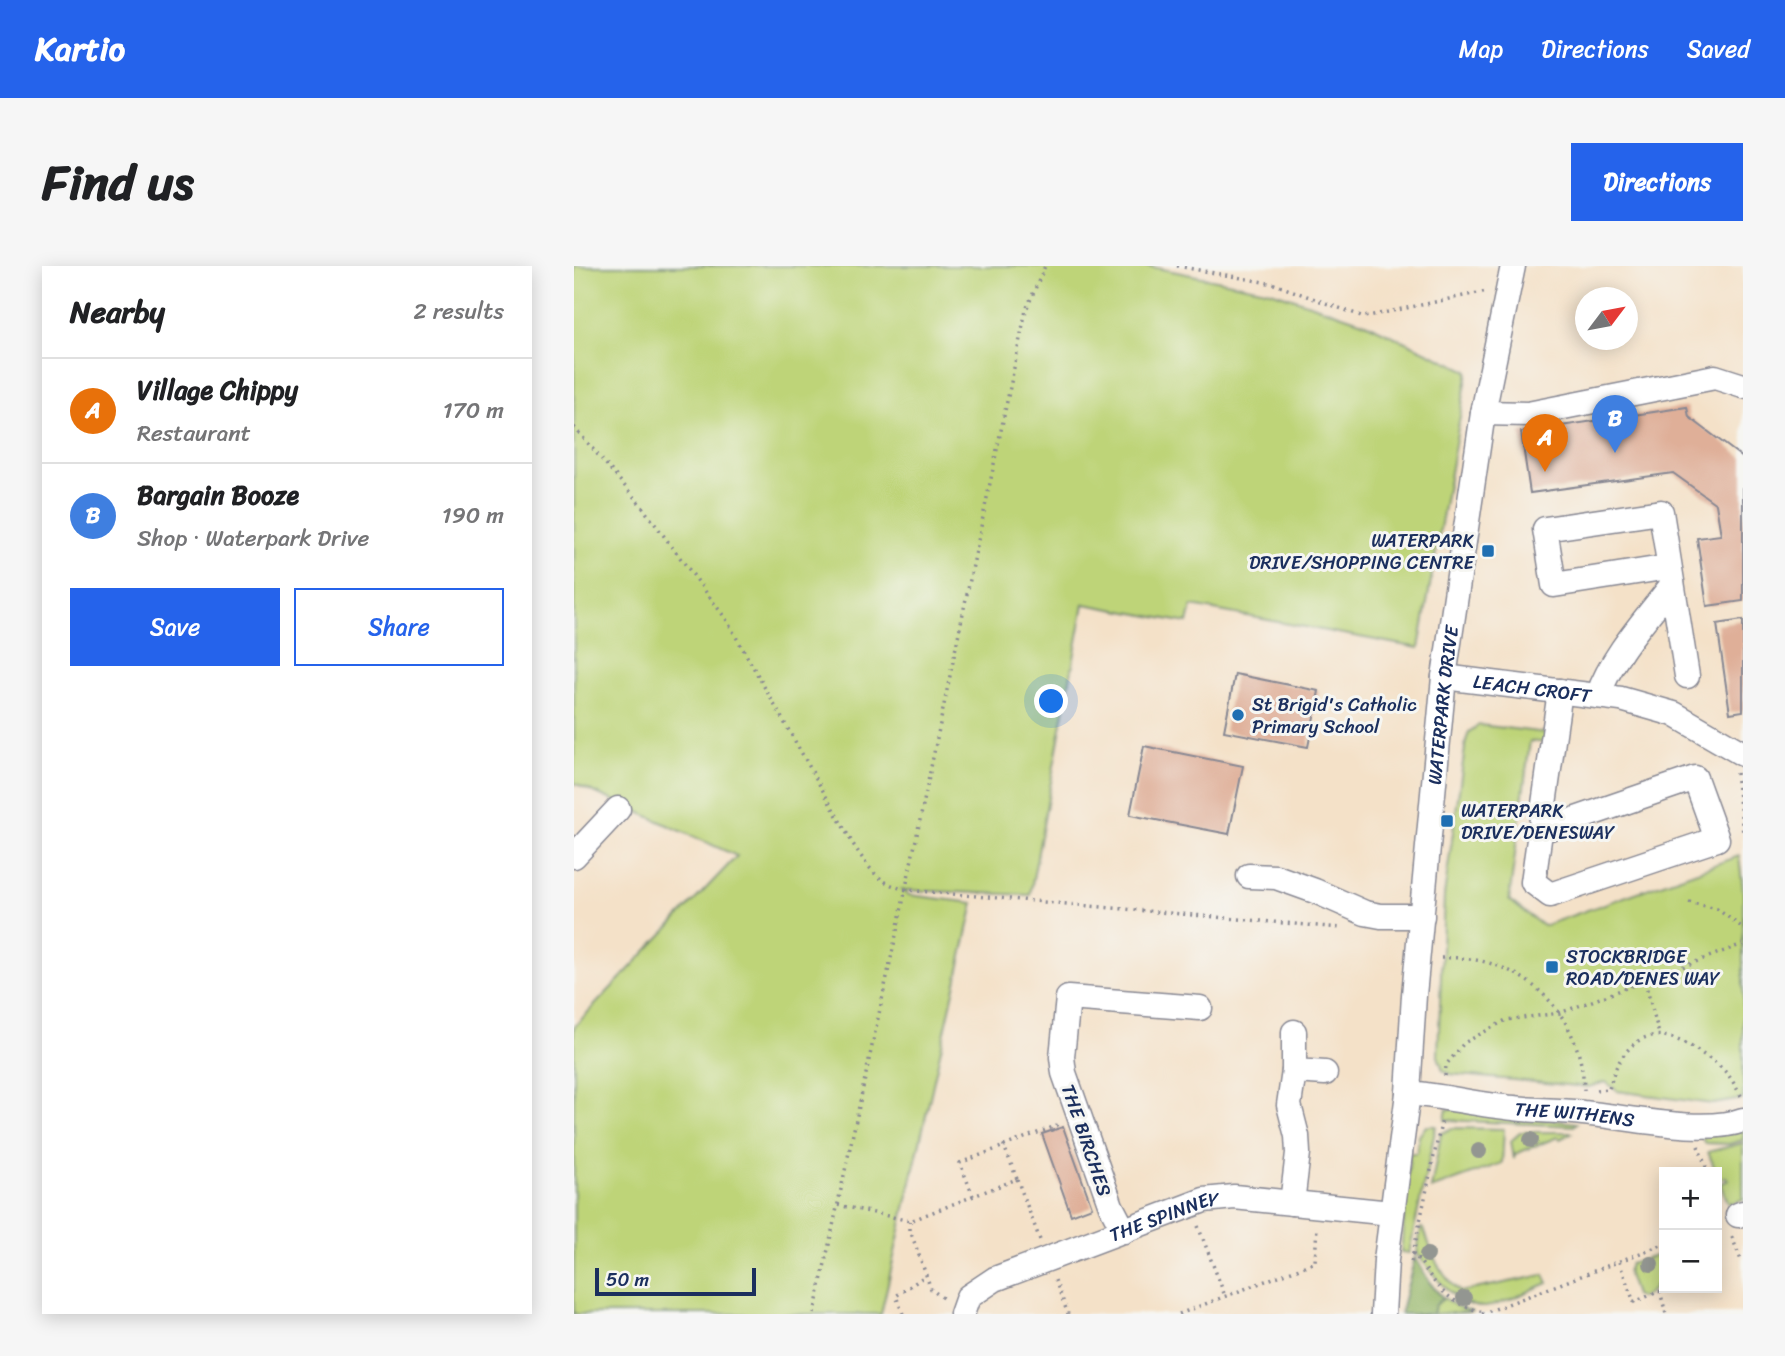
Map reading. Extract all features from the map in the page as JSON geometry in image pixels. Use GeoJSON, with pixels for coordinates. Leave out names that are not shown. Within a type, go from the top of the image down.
{"type":"FeatureCollection","features":[{"type":"Feature","properties":{"kind":"street","name":"WATERPARK DRIVE"},"geometry":{"type":"LineString","coordinates":[[1383,1314],[1385,1260],[1408,1093],[1444,677],[1483,413],[1511,276]]}},
{"type":"Feature","properties":{"kind":"street"},"geometry":{"type":"LineString","coordinates":[[1483,413],[1528,414],[1715,377],[1743,386]]}},
{"type":"Feature","properties":{"kind":"street"},"geometry":{"type":"LineString","coordinates":[[1671,576],[1554,585],[1545,530],[1661,512],[1671,576],[1686,676]]}},
{"type":"Feature","properties":{"kind":"street"},"geometry":{"type":"LineString","coordinates":[[1609,698],[1604,680],[1671,576]]}},
{"type":"Feature","properties":{"kind":"street","name":"LEACH CROFT"},"geometry":{"type":"LineString","coordinates":[[1444,677],[1609,698],[1674,715],[1740,765]]}},
{"type":"Feature","properties":{"kind":"street"},"geometry":{"type":"LineString","coordinates":[[1541,831],[1695,778],[1717,839],[1550,895],[1533,882],[1560,691]]}},
{"type":"Feature","properties":{"kind":"street"},"geometry":{"type":"LineString","coordinates":[[574,856],[618,809]]}},
{"type":"Feature","properties":{"kind":"street"},"geometry":{"type":"LineString","coordinates":[[1250,876],[1276,877],[1365,913],[1381,916],[1422,916]]}},
{"type":"Feature","properties":{"kind":"street","name":"THE BIRCHES"},"geometry":{"type":"LineString","coordinates":[[1124,1231],[1111,1206],[1067,1084],[1062,1057],[1069,987],[1145,1004],[1200,1008]]}},
{"type":"Feature","properties":{"kind":"street"},"geometry":{"type":"LineString","coordinates":[[1292,1203],[1298,1153],[1297,1136],[1289,1105],[1294,1072],[1294,1032]]}},
{"type":"Feature","properties":{"kind":"street"},"geometry":{"type":"LineString","coordinates":[[1294,1072],[1325,1073]]}},
{"type":"Feature","properties":{"kind":"street","name":"THE WITHENS"},"geometry":{"type":"LineString","coordinates":[[1408,1093],[1512,1108],[1690,1125],[1717,1125],[1743,1120]]}},
{"type":"Feature","properties":{"kind":"street","name":"THE SPINNEY"},"geometry":{"type":"LineString","coordinates":[[962,1313],[968,1297],[995,1279],[1205,1200],[1234,1197],[1391,1213]]}},
{"type":"Feature","properties":{"kind":"path"},"geometry":{"type":"LineString","coordinates":[[814,1314],[1027,310],[1045,266]]}},
{"type":"Feature","properties":{"kind":"path"},"geometry":{"type":"LineString","coordinates":[[1177,266],[1274,284],[1364,317],[1511,276]]}},
{"type":"Feature","properties":{"kind":"path"},"geometry":{"type":"LineString","coordinates":[[574,427],[640,504],[726,619],[853,844],[875,876],[892,887],[1351,929]]}},
{"type":"Feature","properties":{"kind":"path"},"geometry":{"type":"LineString","coordinates":[[1740,765],[1743,783]]}},
{"type":"Feature","properties":{"kind":"path"},"geometry":{"type":"LineString","coordinates":[[1689,902],[1717,909],[1743,928]]}},
{"type":"Feature","properties":{"kind":"path"},"geometry":{"type":"LineString","coordinates":[[1410,1265],[1441,1122],[1446,1065],[1464,1043],[1506,1020],[1560,1013],[1743,944]]}},
{"type":"Feature","properties":{"kind":"path"},"geometry":{"type":"LineString","coordinates":[[1419,946],[1437,947],[1436,958],[1467,958],[1490,962],[1512,971],[1532,984],[1560,1013],[1572,1031],[1584,1091],[1609,1089],[1621,1059],[1629,1049],[1648,1036],[1659,1034],[1684,1042],[1721,1067],[1729,1075],[1743,1100]]}},
{"type":"Feature","properties":{"kind":"path"},"geometry":{"type":"LineString","coordinates":[[1645,982],[1659,1034]]}},
{"type":"Feature","properties":{"kind":"path"},"geometry":{"type":"LineString","coordinates":[[973,1196],[960,1163],[1079,1117]]}},
{"type":"Feature","properties":{"kind":"path"},"geometry":{"type":"LineString","coordinates":[[838,1205],[910,1220],[1017,1179],[1004,1146]]}},
{"type":"Feature","properties":{"kind":"path"},"geometry":{"type":"LineString","coordinates":[[1190,1205],[1225,1296]]}},
{"type":"Feature","properties":{"kind":"path"},"geometry":{"type":"LineString","coordinates":[[1179,1314],[1315,1262],[1318,1206]]}},
{"type":"Feature","properties":{"kind":"path"},"geometry":{"type":"LineString","coordinates":[[910,1220],[910,1230],[931,1289],[962,1313]]}},
{"type":"Feature","properties":{"kind":"path"},"geometry":{"type":"LineString","coordinates":[[1413,1254],[1450,1299],[1485,1313],[1659,1246]]}},
{"type":"Feature","properties":{"kind":"path"},"geometry":{"type":"LineString","coordinates":[[1619,1262],[1634,1302],[1659,1291]]}},
{"type":"Feature","properties":{"kind":"path"},"geometry":{"type":"LineString","coordinates":[[903,1314],[896,1296],[926,1275]]}},
{"type":"Feature","properties":{"kind":"path"},"geometry":{"type":"LineString","coordinates":[[1661,1293],[1666,1314]]}},
{"type":"Feature","properties":{"kind":"green space"},"geometry":{"type":"Polygon","coordinates":[[[574,266],[1147,266],[1271,291],[1363,322],[1468,371],[1419,648],[1192,606],[1188,623],[1084,604],[1030,895],[902,890],[909,895],[974,903],[881,1314],[574,1314],[574,1027],[737,856],[574,783],[574,266]]]}},
{"type":"Feature","properties":{"kind":"green space"},"geometry":{"type":"Polygon","coordinates":[[[1479,725],[1547,733],[1545,743],[1530,741],[1509,900],[1543,926],[1739,856],[1743,891],[1743,1099],[1713,1104],[1617,1091],[1606,1082],[1588,1087],[1450,1074],[1443,1070],[1438,1056],[1444,896],[1466,741],[1469,732],[1479,725]]]}},
{"type":"Feature","properties":{"kind":"green space"},"geometry":{"type":"Polygon","coordinates":[[[1447,1109],[1577,1123],[1574,1126],[1445,1120],[1447,1109]]]}},
{"type":"Feature","properties":{"kind":"green space"},"geometry":{"type":"Polygon","coordinates":[[[1426,1126],[1436,1126],[1409,1253],[1401,1252],[1410,1153],[1417,1153],[1419,1136],[1426,1126]]]}},
{"type":"Feature","properties":{"kind":"green space"},"geometry":{"type":"Polygon","coordinates":[[[1452,1128],[1504,1129],[1502,1163],[1431,1189],[1441,1134],[1452,1128]]]}},
{"type":"Feature","properties":{"kind":"green space"},"geometry":{"type":"Polygon","coordinates":[[[1743,1129],[1743,1140],[1729,1144],[1704,1143],[1701,1133],[1743,1129]]]}},
{"type":"Feature","properties":{"kind":"green space"},"geometry":{"type":"Polygon","coordinates":[[[1521,1132],[1572,1133],[1515,1154],[1514,1159],[1511,1141],[1521,1132]]]}},
{"type":"Feature","properties":{"kind":"green space"},"geometry":{"type":"Polygon","coordinates":[[[1743,1143],[1743,1199],[1729,1204],[1722,1188],[1722,1183],[1728,1180],[1726,1177],[1722,1178],[1722,1167],[1714,1167],[1708,1152],[1743,1143]]]}},
{"type":"Feature","properties":{"kind":"green space"},"geometry":{"type":"Polygon","coordinates":[[[1421,1228],[1424,1229],[1441,1271],[1460,1292],[1544,1275],[1548,1283],[1491,1306],[1474,1306],[1464,1302],[1446,1288],[1417,1253],[1421,1228]]]}},
{"type":"Feature","properties":{"kind":"green space"},"geometry":{"type":"Polygon","coordinates":[[[1659,1255],[1659,1281],[1640,1298],[1635,1295],[1627,1272],[1630,1264],[1659,1255]]]}},
{"type":"Feature","properties":{"kind":"green space"},"geometry":{"type":"Polygon","coordinates":[[[1415,1257],[1430,1283],[1443,1298],[1435,1306],[1433,1314],[1400,1314],[1415,1257]]]}},
{"type":"Feature","properties":{"kind":"green space"},"geometry":{"type":"Polygon","coordinates":[[[1444,1298],[1472,1312],[1433,1314],[1434,1306],[1444,1298]]]}},
{"type":"Feature","properties":{"kind":"building"},"geometry":{"type":"Polygon","coordinates":[[[1687,407],[1689,417],[1743,458],[1743,601],[1707,606],[1697,538],[1721,535],[1716,504],[1673,473],[1530,493],[1521,432],[1687,407]]]}},
{"type":"Feature","properties":{"kind":"building"},"geometry":{"type":"Polygon","coordinates":[[[1743,620],[1743,711],[1730,713],[1717,624],[1743,620]]]}},
{"type":"Feature","properties":{"kind":"building"},"geometry":{"type":"Polygon","coordinates":[[[1235,674],[1319,691],[1308,747],[1224,731],[1235,674]]]}},
{"type":"Feature","properties":{"kind":"building"},"geometry":{"type":"Polygon","coordinates":[[[1144,746],[1243,766],[1229,834],[1130,815],[1144,746]]]}},
{"type":"Feature","properties":{"kind":"building"},"geometry":{"type":"Polygon","coordinates":[[[1063,1127],[1092,1207],[1071,1215],[1042,1134],[1063,1127]]]}},
{"type":"Feature","properties":{"kind":"place","name":"Bargain Booze"},"geometry":{"type":"Point","coordinates":[1615,453]}},
{"type":"Feature","properties":{"kind":"place","name":"Village Chippy"},"geometry":{"type":"Point","coordinates":[1545,472]}},
{"type":"Feature","properties":{"kind":"place","name":"WATERPARK DRIVE/SHOPPING CENTRE"},"geometry":{"type":"Point","coordinates":[1488,551]}},
{"type":"Feature","properties":{"kind":"place","name":"St Brigid's Catholic Primary School"},"geometry":{"type":"Point","coordinates":[1238,715]}},
{"type":"Feature","properties":{"kind":"place","name":"WATERPARK DRIVE/DENESWAY"},"geometry":{"type":"Point","coordinates":[1447,821]}},
{"type":"Feature","properties":{"kind":"place","name":"STOCKBRIDGE ROAD/DENES WAY"},"geometry":{"type":"Point","coordinates":[1552,967]}}]}
